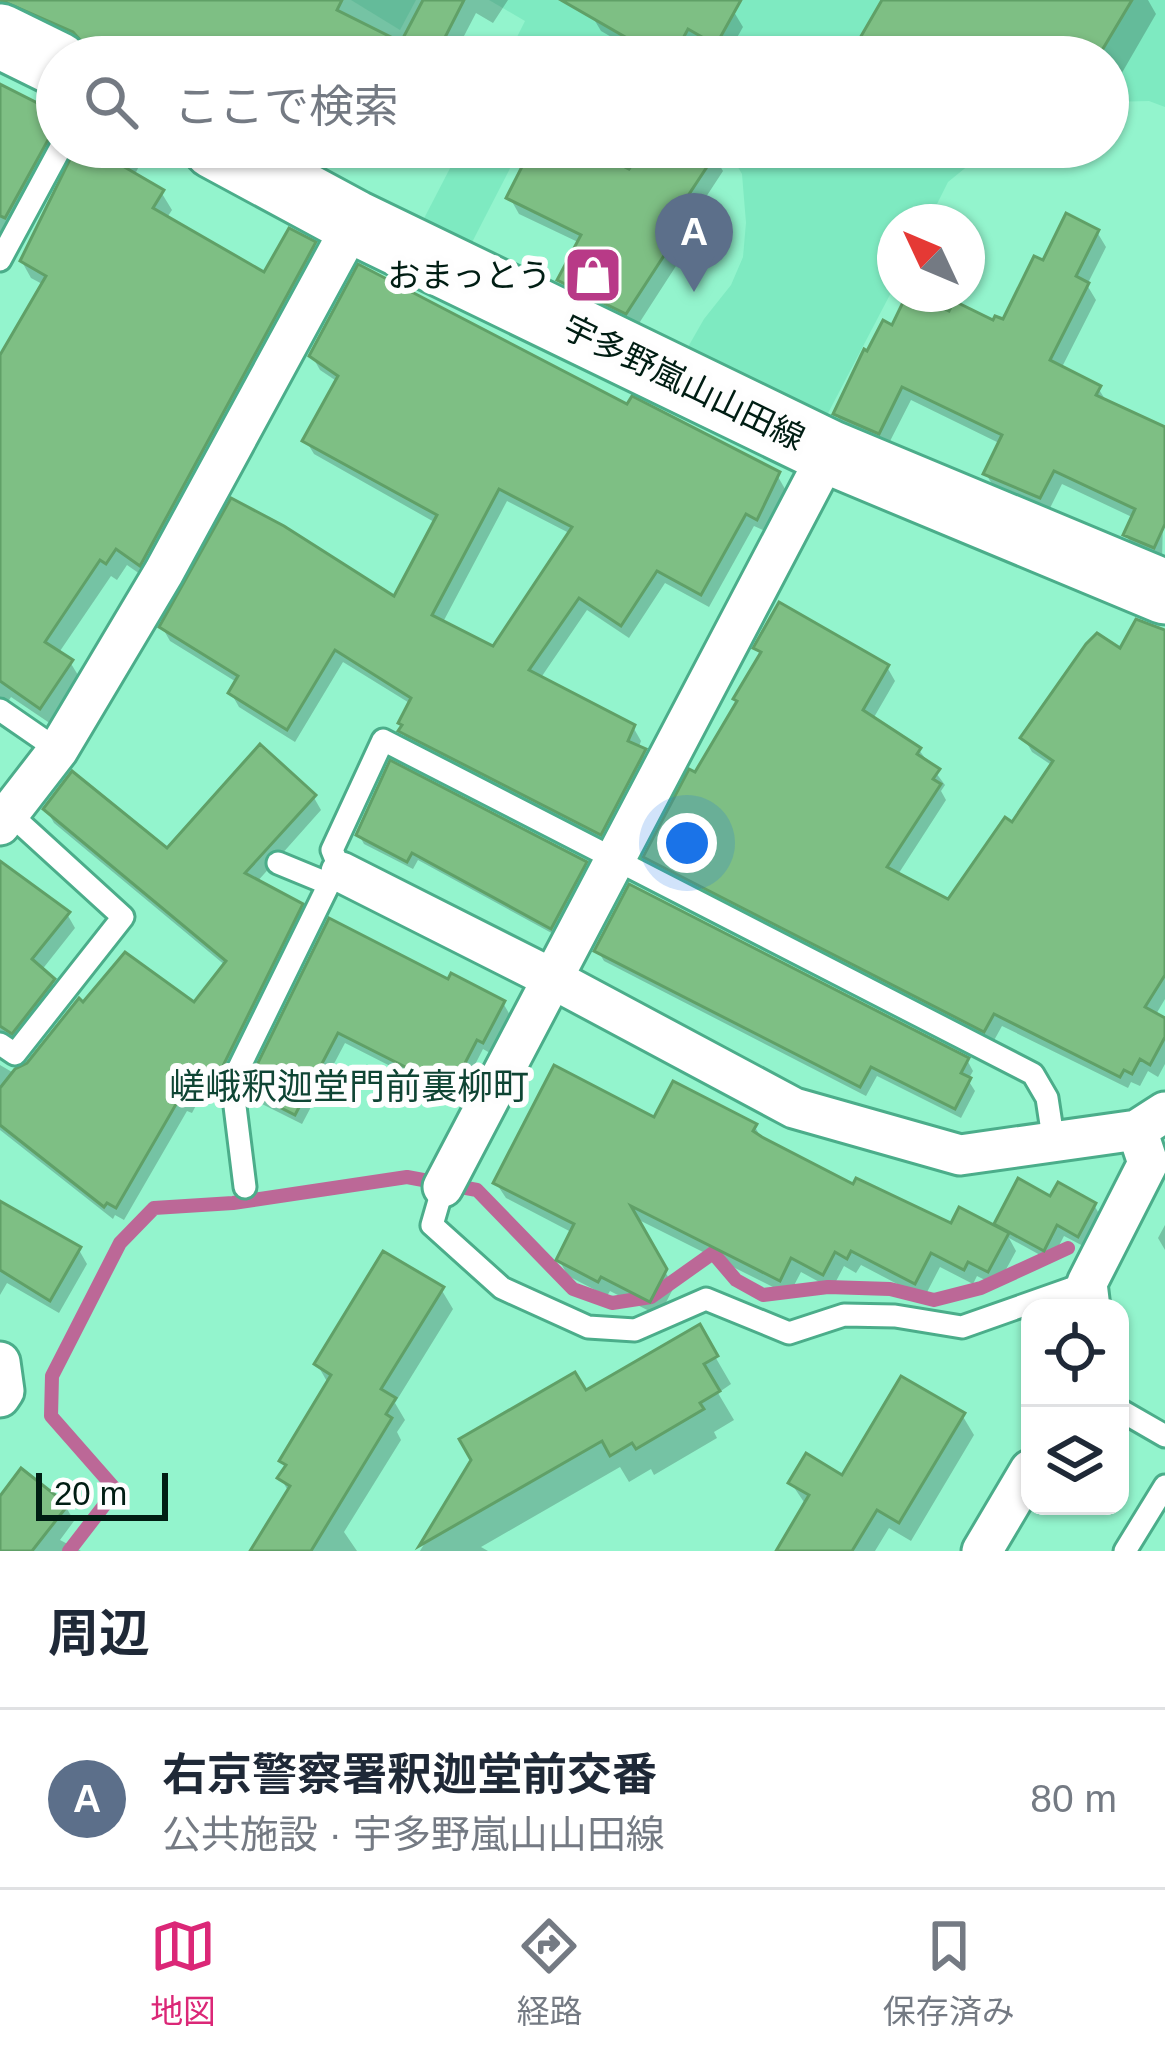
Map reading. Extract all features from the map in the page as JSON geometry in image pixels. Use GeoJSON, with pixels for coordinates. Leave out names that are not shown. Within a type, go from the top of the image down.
{"type":"FeatureCollection","features":[{"type":"Feature","properties":{"kind":"main road"},"geometry":{"type":"LineString","coordinates":[[0,36],[36,54]]}},
{"type":"Feature","properties":{"kind":"main road","name":"宇多野嵐山山田線"},"geometry":{"type":"LineString","coordinates":[[254,168],[354,222],[829,452],[1165,592]]}},
{"type":"Feature","properties":{"kind":"street"},"geometry":{"type":"LineString","coordinates":[[5,819],[58,750],[164,572],[354,222]]}},
{"type":"Feature","properties":{"kind":"street"},"geometry":{"type":"LineString","coordinates":[[443,1187],[829,452]]}},
{"type":"Feature","properties":{"kind":"street"},"geometry":{"type":"LineString","coordinates":[[335,878],[553,979],[794,1108],[960,1155],[1054,1144],[1151,1121],[1148,1162],[1088,1296]]}},
{"type":"Feature","properties":{"kind":"street"},"geometry":{"type":"LineString","coordinates":[[0,1362],[4,1391],[0,1397]]}},
{"type":"Feature","properties":{"kind":"street"},"geometry":{"type":"LineString","coordinates":[[982,1551],[1021,1485]]}},
{"type":"Feature","properties":{"kind":"lane"},"geometry":{"type":"LineString","coordinates":[[0,260],[50,168]]}},
{"type":"Feature","properties":{"kind":"lane"},"geometry":{"type":"LineString","coordinates":[[0,710],[58,750]]}},
{"type":"Feature","properties":{"kind":"lane"},"geometry":{"type":"LineString","coordinates":[[245,1186],[232,1082],[335,878],[332,850],[383,740],[1034,1074],[1047,1098],[1054,1144]]}},
{"type":"Feature","properties":{"kind":"lane"},"geometry":{"type":"LineString","coordinates":[[0,1043],[14,1054],[123,916],[5,819]]}},
{"type":"Feature","properties":{"kind":"lane"},"geometry":{"type":"LineString","coordinates":[[278,862],[335,878]]}},
{"type":"Feature","properties":{"kind":"lane"},"geometry":{"type":"LineString","coordinates":[[443,1187],[432,1225],[502,1288],[588,1327],[635,1330],[706,1298],[789,1333],[844,1315],[896,1316],[962,1328],[1088,1296]]}},
{"type":"Feature","properties":{"kind":"lane"},"geometry":{"type":"LineString","coordinates":[[1129,1415],[1165,1436]]}},
{"type":"Feature","properties":{"kind":"lane"},"geometry":{"type":"LineString","coordinates":[[1125,1551],[1165,1486]]}},
{"type":"Feature","properties":{"kind":"shaded area"},"geometry":{"type":"Polygon","coordinates":[[[351,0],[416,0],[400,30],[351,0]]]}},
{"type":"Feature","properties":{"kind":"shaded area"},"geometry":{"type":"Polygon","coordinates":[[[489,0],[1165,0],[1165,107],[1129,101],[1129,36],[518,36],[525,21],[489,0]]]}},
{"type":"Feature","properties":{"kind":"shaded area"},"geometry":{"type":"Polygon","coordinates":[[[450,168],[510,168],[466,254],[418,230],[450,168]]]}},
{"type":"Feature","properties":{"kind":"shaded area"},"geometry":{"type":"Polygon","coordinates":[[[738,168],[965,168],[948,182],[937,204],[877,204],[877,312],[881,312],[825,419],[684,354],[731,285],[743,257],[746,223],[738,168]]]}},
{"type":"Feature","properties":{"kind":"building"},"geometry":{"type":"Polygon","coordinates":[[[0,0],[342,0],[337,10],[389,36],[77,36],[0,0]]]}},
{"type":"Feature","properties":{"kind":"building"},"geometry":{"type":"Polygon","coordinates":[[[423,0],[464,0],[446,36],[404,36],[423,0]]]}},
{"type":"Feature","properties":{"kind":"building"},"geometry":{"type":"Polygon","coordinates":[[[561,0],[741,0],[721,36],[700,36],[688,29],[684,36],[624,36],[561,0]]]}},
{"type":"Feature","properties":{"kind":"building"},"geometry":{"type":"Polygon","coordinates":[[[882,0],[1132,0],[1111,36],[861,36],[882,0]]]}},
{"type":"Feature","properties":{"kind":"building"},"geometry":{"type":"Polygon","coordinates":[[[0,84],[36,102],[36,162],[5,218],[0,216],[0,84]]]}},
{"type":"Feature","properties":{"kind":"building"},"geometry":{"type":"Polygon","coordinates":[[[66,168],[126,168],[164,190],[153,208],[264,272],[289,228],[316,242],[140,566],[116,549],[106,564],[100,560],[45,642],[73,660],[40,709],[0,681],[0,355],[46,276],[20,261],[66,168]]]}},
{"type":"Feature","properties":{"kind":"building"},"geometry":{"type":"Polygon","coordinates":[[[521,168],[706,168],[680,208],[685,212],[673,231],[678,234],[626,314],[557,280],[581,235],[506,198],[521,168]]]}},
{"type":"Feature","properties":{"kind":"building"},"geometry":{"type":"Polygon","coordinates":[[[1066,213],[1099,230],[1076,276],[1089,283],[1050,360],[1101,386],[1096,395],[1165,427],[1165,524],[1154,548],[1123,535],[1135,509],[1054,471],[1040,498],[983,474],[1002,435],[902,387],[879,434],[833,414],[883,320],[892,325],[898,312],[977,312],[1003,319],[1034,256],[1043,260],[1066,213]]]}},
{"type":"Feature","properties":{"kind":"building"},"geometry":{"type":"Polygon","coordinates":[[[358,264],[627,404],[632,396],[780,472],[757,520],[746,514],[701,595],[657,571],[621,626],[579,598],[529,670],[635,725],[628,741],[646,749],[601,835],[398,731],[411,698],[335,650],[287,730],[228,693],[238,676],[159,627],[231,498],[394,596],[437,515],[302,441],[338,376],[309,356],[358,264]],[[499,489],[432,615],[493,646],[572,527],[499,489]]]}},
{"type":"Feature","properties":{"kind":"building"},"geometry":{"type":"Polygon","coordinates":[[[779,602],[889,665],[863,710],[921,748],[917,754],[940,769],[933,779],[941,784],[887,867],[948,899],[1005,817],[1012,822],[1053,761],[1020,738],[1086,644],[1097,633],[1120,648],[1136,619],[1165,630],[1165,975],[1145,1007],[1165,1018],[1165,1037],[1150,1065],[1140,1059],[1132,1074],[1124,1070],[1120,1077],[994,1014],[984,1032],[643,857],[689,769],[695,772],[737,701],[733,699],[761,652],[753,648],[779,602]]]}},
{"type":"Feature","properties":{"kind":"building"},"geometry":{"type":"Polygon","coordinates":[[[260,744],[316,795],[245,873],[303,904],[218,1076],[202,1067],[116,1208],[107,1203],[104,1207],[0,1125],[0,1088],[125,952],[194,1002],[226,961],[43,809],[72,771],[167,848],[260,744]]]}},
{"type":"Feature","properties":{"kind":"building"},"geometry":{"type":"Polygon","coordinates":[[[390,760],[587,862],[551,929],[412,853],[407,862],[356,835],[390,760]]]}},
{"type":"Feature","properties":{"kind":"building"},"geometry":{"type":"Polygon","coordinates":[[[0,861],[70,912],[32,959],[55,979],[12,1034],[0,1026],[0,861]]]}},
{"type":"Feature","properties":{"kind":"building"},"geometry":{"type":"Polygon","coordinates":[[[629,884],[969,1058],[961,1073],[971,1078],[955,1109],[871,1067],[860,1087],[594,951],[629,884]]]}},
{"type":"Feature","properties":{"kind":"building"},"geometry":{"type":"Polygon","coordinates":[[[329,918],[448,979],[451,973],[505,1001],[483,1043],[477,1040],[451,1090],[338,1033],[295,1115],[248,1091],[329,918]]]}},
{"type":"Feature","properties":{"kind":"building"},"geometry":{"type":"Polygon","coordinates":[[[554,1065],[654,1117],[673,1081],[757,1124],[753,1131],[762,1137],[853,1184],[856,1178],[951,1223],[959,1207],[1009,1233],[988,1272],[968,1262],[964,1270],[931,1253],[915,1284],[851,1251],[847,1259],[835,1252],[823,1275],[791,1258],[780,1281],[631,1206],[667,1269],[650,1302],[556,1260],[574,1224],[493,1183],[554,1065]]]}},
{"type":"Feature","properties":{"kind":"building"},"geometry":{"type":"Polygon","coordinates":[[[1018,1178],[1050,1196],[1058,1182],[1096,1203],[1078,1237],[1057,1225],[1044,1251],[994,1224],[1018,1178]]]}},
{"type":"Feature","properties":{"kind":"building"},"geometry":{"type":"Polygon","coordinates":[[[0,1201],[81,1247],[50,1301],[0,1270],[0,1201]]]}},
{"type":"Feature","properties":{"kind":"building"},"geometry":{"type":"Polygon","coordinates":[[[383,1251],[444,1287],[381,1389],[396,1398],[386,1414],[392,1418],[311,1551],[250,1551],[290,1486],[277,1478],[286,1465],[279,1461],[331,1375],[314,1364],[383,1251]]]}},
{"type":"Feature","properties":{"kind":"building"},"geometry":{"type":"Polygon","coordinates":[[[700,1324],[718,1356],[704,1364],[720,1391],[700,1403],[704,1409],[636,1449],[632,1443],[610,1456],[602,1441],[419,1546],[471,1460],[459,1439],[575,1372],[586,1390],[700,1324]]]}},
{"type":"Feature","properties":{"kind":"building"},"geometry":{"type":"Polygon","coordinates":[[[901,1376],[965,1413],[899,1523],[877,1510],[852,1551],[776,1551],[809,1495],[788,1483],[806,1453],[842,1475],[901,1376]]]}},
{"type":"Feature","properties":{"kind":"building"},"geometry":{"type":"Polygon","coordinates":[[[21,1468],[68,1505],[32,1551],[0,1551],[0,1496],[21,1468]]]}},
{"type":"Feature","properties":{"kind":"waterway"},"geometry":{"type":"LineString","coordinates":[[69,1551],[116,1490],[51,1416],[52,1376],[120,1243],[154,1208],[233,1203],[407,1177],[477,1190],[573,1289],[612,1303],[651,1297],[713,1253],[736,1280],[763,1295],[828,1287],[890,1289],[934,1300],[981,1288],[1068,1248]]}},
{"type":"Feature","properties":{"kind":"place","name":"おまっとう"},"geometry":{"type":"Point","coordinates":[593,275]}},
{"type":"Feature","properties":{"kind":"place","name":"右京警察署釈迦堂前交番"},"geometry":{"type":"Point","coordinates":[694,292]}},
{"type":"Feature","properties":{"kind":"district","name":"嵯峨釈迦堂門前裏柳町"},"geometry":{"type":"Point","coordinates":[349,1086]}}]}
